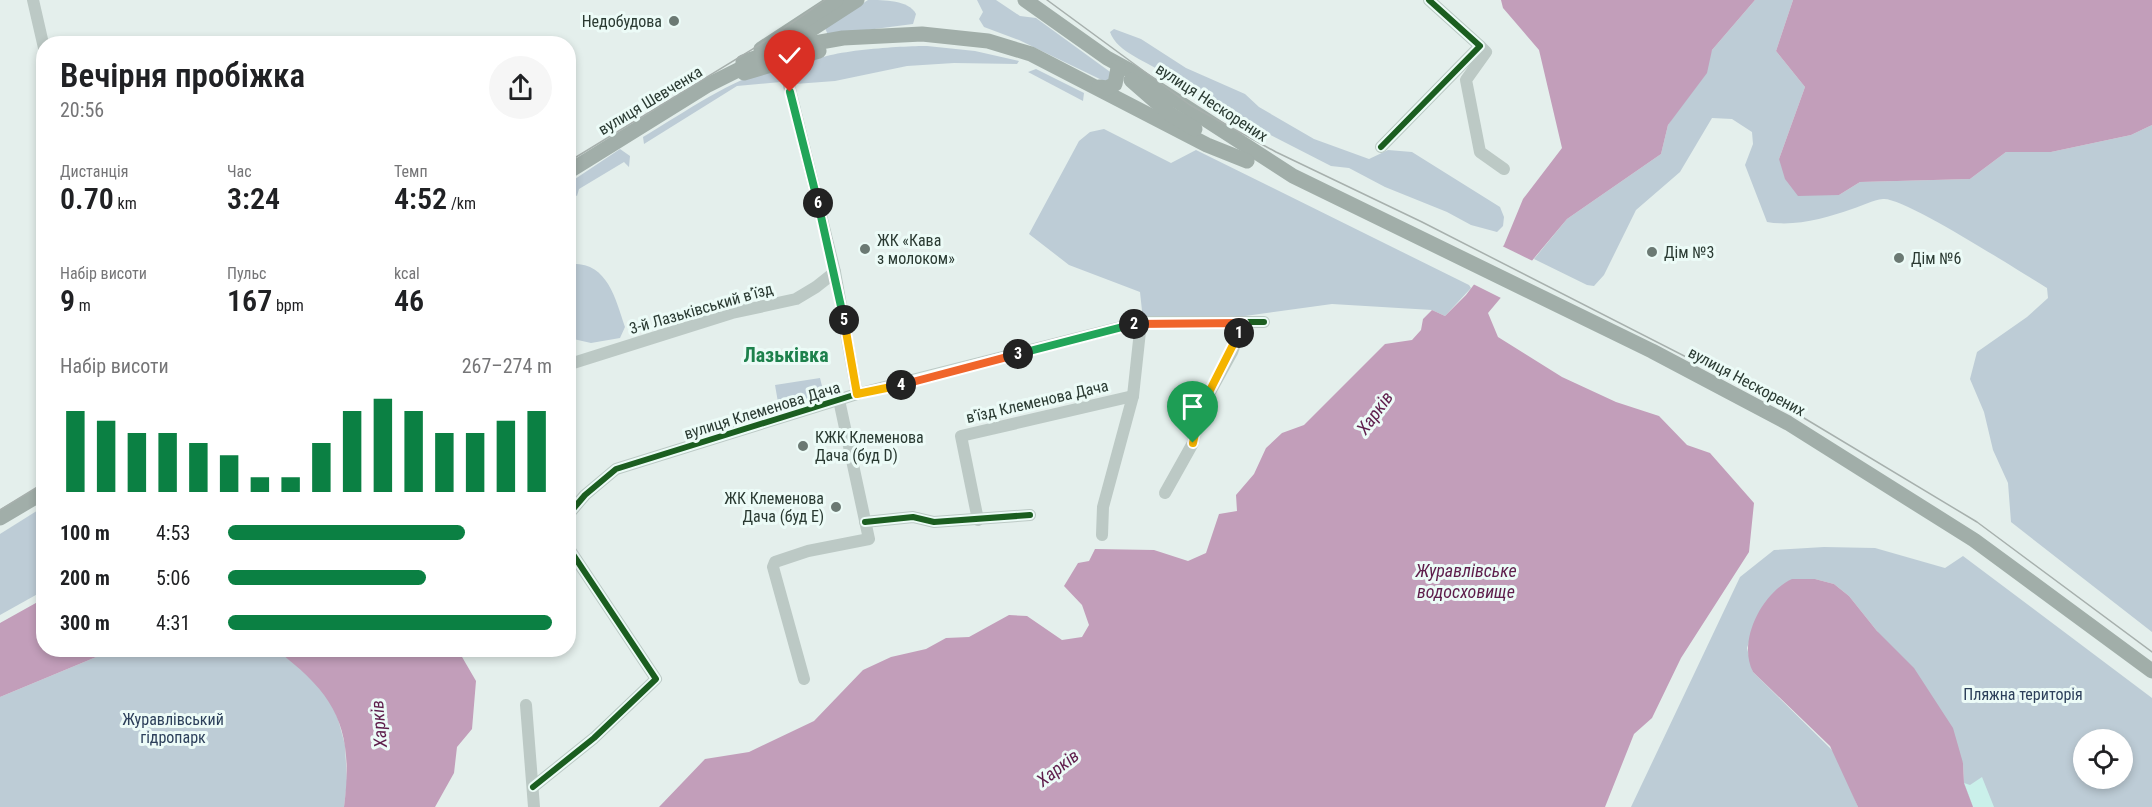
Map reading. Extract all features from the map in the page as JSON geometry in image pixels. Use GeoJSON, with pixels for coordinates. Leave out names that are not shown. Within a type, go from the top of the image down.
{"type":"FeatureCollection","features":[{"type":"Feature","properties":{"kind":"main road","name":"вулиця Шевченка"},"geometry":{"type":"LineString","coordinates":[[818,20],[836,0]]}},
{"type":"Feature","properties":{"kind":"main road","name":"вулиця Шевченка"},"geometry":{"type":"LineString","coordinates":[[576,167],[721,78],[743,62],[857,0]]}},
{"type":"Feature","properties":{"kind":"main road","name":"вулиця Нескорених"},"geometry":{"type":"LineString","coordinates":[[1025,0],[1113,64],[1170,114]]}},
{"type":"Feature","properties":{"kind":"main road"},"geometry":{"type":"LineString","coordinates":[[781,55],[784,40],[818,20],[828,40]]}},
{"type":"Feature","properties":{"kind":"main road"},"geometry":{"type":"LineString","coordinates":[[781,55],[828,40],[889,35],[951,35],[998,43],[1031,54],[1099,87],[1170,114],[1250,155]]}},
{"type":"Feature","properties":{"kind":"main road"},"geometry":{"type":"LineString","coordinates":[[743,62],[889,35]]}},
{"type":"Feature","properties":{"kind":"main road","name":"вулиця Шевченка"},"geometry":{"type":"LineString","coordinates":[[721,78],[781,55]]}},
{"type":"Feature","properties":{"kind":"main road"},"geometry":{"type":"LineString","coordinates":[[1099,87],[1107,88],[1115,84],[1113,64]]}},
{"type":"Feature","properties":{"kind":"main road","name":"вулиця Нескорених"},"geometry":{"type":"LineString","coordinates":[[1113,64],[1129,70],[1250,155],[1556,304],[1788,423],[1861,467],[2018,570],[2152,671]]}},
{"type":"Feature","properties":{"kind":"main road"},"geometry":{"type":"LineString","coordinates":[[1099,87],[1131,108],[1197,141],[1250,155]]}},
{"type":"Feature","properties":{"kind":"main road"},"geometry":{"type":"LineString","coordinates":[[0,518],[36,497]]}},
{"type":"Feature","properties":{"kind":"street"},"geometry":{"type":"LineString","coordinates":[[33,0],[41,36]]}},
{"type":"Feature","properties":{"kind":"street"},"geometry":{"type":"LineString","coordinates":[[1429,0],[1486,52],[1466,80],[1480,152],[1504,169]]}},
{"type":"Feature","properties":{"kind":"street"},"geometry":{"type":"LineString","coordinates":[[1381,147],[1480,46]]}},
{"type":"Feature","properties":{"kind":"street"},"geometry":{"type":"LineString","coordinates":[[781,55],[835,272],[857,394]]}},
{"type":"Feature","properties":{"kind":"street","name":"3-й Лазьківський в’їзд"},"geometry":{"type":"LineString","coordinates":[[576,362],[732,314],[796,299],[835,272]]}},
{"type":"Feature","properties":{"kind":"street"},"geometry":{"type":"LineString","coordinates":[[1102,535],[1103,507],[1133,396],[1141,322]]}},
{"type":"Feature","properties":{"kind":"street","name":"вулиця Клеменова Дача"},"geometry":{"type":"LineString","coordinates":[[576,506],[616,469],[857,394],[1141,322],[1264,322]]}},
{"type":"Feature","properties":{"kind":"street"},"geometry":{"type":"LineString","coordinates":[[1165,493],[1193,443],[1200,410],[1232,352],[1243,323]]}},
{"type":"Feature","properties":{"kind":"street","name":"в'їзд Клеменова Дача"},"geometry":{"type":"LineString","coordinates":[[978,520],[961,436],[1133,396]]}},
{"type":"Feature","properties":{"kind":"street"},"geometry":{"type":"LineString","coordinates":[[804,679],[773,567],[780,559],[799,553],[868,539],[839,400]]}},
{"type":"Feature","properties":{"kind":"street"},"geometry":{"type":"LineString","coordinates":[[865,522],[913,517],[934,522],[1030,515]]}},
{"type":"Feature","properties":{"kind":"street"},"geometry":{"type":"LineString","coordinates":[[533,787],[594,738],[656,679],[576,559]]}},
{"type":"Feature","properties":{"kind":"street"},"geometry":{"type":"LineString","coordinates":[[526,705],[534,807]]}},
{"type":"Feature","properties":{"kind":"green space"},"geometry":{"type":"Polygon","coordinates":[[[868,0],[902,3],[908,6],[916,14],[913,24],[828,35],[825,28],[868,0]]]}},
{"type":"Feature","properties":{"kind":"green space"},"geometry":{"type":"Polygon","coordinates":[[[977,0],[996,0],[1020,16],[1036,18],[1113,74],[1108,83],[1019,40],[984,27],[979,19],[983,12],[977,0]]]}},
{"type":"Feature","properties":{"kind":"green space"},"geometry":{"type":"Polygon","coordinates":[[[1755,0],[1793,0],[1776,51],[1805,87],[1779,159],[1839,195],[1860,182],[1970,179],[2006,152],[2051,152],[2131,135],[2152,125],[2152,632],[2011,522],[2008,483],[1993,450],[1984,412],[1970,379],[1977,352],[2027,317],[2048,298],[2047,288],[1989,252],[1914,210],[1895,201],[1883,199],[1810,221],[1767,222],[1745,165],[1753,144],[1752,132],[1732,119],[1712,118],[1680,172],[1636,210],[1604,275],[1594,286],[1587,285],[1534,259],[1567,219],[1661,154],[1668,125],[1712,50],[1755,0]]]}},
{"type":"Feature","properties":{"kind":"green space"},"geometry":{"type":"Polygon","coordinates":[[[1114,29],[1141,39],[1186,68],[1245,94],[1259,107],[1314,139],[1369,159],[1388,150],[1412,152],[1500,207],[1504,217],[1503,226],[1497,232],[1471,225],[1447,212],[1385,187],[1349,168],[1331,166],[1222,110],[1203,105],[1159,70],[1119,46],[1110,32],[1114,29]]]}},
{"type":"Feature","properties":{"kind":"green space"},"geometry":{"type":"Polygon","coordinates":[[[927,46],[975,51],[1019,61],[1017,64],[954,63],[907,66],[835,81],[795,84],[791,81],[807,64],[830,55],[864,50],[927,46]]]}},
{"type":"Feature","properties":{"kind":"green space"},"geometry":{"type":"Polygon","coordinates":[[[780,69],[781,82],[737,86],[644,144],[643,137],[710,96],[747,78],[780,69]]]}},
{"type":"Feature","properties":{"kind":"green space"},"geometry":{"type":"Polygon","coordinates":[[[1036,69],[1084,93],[1083,101],[1028,72],[1036,69]]]}},
{"type":"Feature","properties":{"kind":"green space"},"geometry":{"type":"Polygon","coordinates":[[[1104,129],[1171,163],[1196,150],[1471,288],[1445,316],[1432,310],[1332,304],[1209,321],[1143,320],[1140,292],[1069,265],[1029,234],[1079,141],[1090,132],[1104,129]]]}},
{"type":"Feature","properties":{"kind":"green space"},"geometry":{"type":"Polygon","coordinates":[[[620,149],[630,156],[629,167],[624,162],[579,189],[577,196],[576,178],[620,149]]]}},
{"type":"Feature","properties":{"kind":"green space"},"geometry":{"type":"Polygon","coordinates":[[[576,265],[592,268],[601,275],[613,293],[625,327],[620,338],[591,343],[576,340],[576,265]]]}},
{"type":"Feature","properties":{"kind":"green space"},"geometry":{"type":"Polygon","coordinates":[[[820,378],[825,398],[779,408],[775,385],[820,378]]]}},
{"type":"Feature","properties":{"kind":"green space"},"geometry":{"type":"Polygon","coordinates":[[[36,511],[36,595],[0,615],[0,534],[36,511]]]}},
{"type":"Feature","properties":{"kind":"green space","name":"Пляжна територія"},"geometry":{"type":"Polygon","coordinates":[[[1824,547],[1875,548],[1945,568],[1963,556],[2152,698],[2152,807],[1973,807],[1964,783],[1963,763],[1877,631],[1849,596],[1834,584],[1815,579],[1757,618],[1747,648],[1753,672],[1836,754],[1858,807],[1631,807],[1740,577],[1774,550],[1824,547]]]}},
{"type":"Feature","properties":{"kind":"green space","name":"Журавлівський гідропарк"},"geometry":{"type":"Polygon","coordinates":[[[96,657],[286,657],[306,672],[330,700],[338,719],[345,745],[347,782],[344,807],[0,807],[0,697],[96,657]]]}},
{"type":"Feature","properties":{"kind":"sand"},"geometry":{"type":"Polygon","coordinates":[[[1982,777],[1994,807],[1973,807],[1964,783],[1970,785],[1982,777]]]}},
{"type":"Feature","properties":{"kind":"water","name":"Журавлівське водосховище"},"geometry":{"type":"Polygon","coordinates":[[[1501,0],[1755,0],[1712,50],[1707,73],[1668,125],[1661,154],[1567,219],[1488,313],[1498,337],[1562,377],[1616,402],[1659,416],[1687,445],[1710,453],[1754,503],[1749,552],[1681,658],[1652,718],[1634,734],[1605,807],[659,807],[705,759],[749,752],[814,721],[863,670],[891,657],[926,649],[946,638],[969,637],[1009,615],[1027,616],[1062,640],[1082,637],[1089,625],[1082,605],[1064,586],[1078,563],[1089,561],[1095,549],[1154,550],[1188,561],[1206,553],[1219,514],[1237,511],[1236,495],[1254,474],[1266,448],[1282,433],[1304,425],[1385,344],[1412,340],[1421,330],[1423,319],[1432,310],[1445,316],[1466,295],[1504,245],[1523,199],[1562,148],[1539,50],[1503,8],[1501,0]]]}},
{"type":"Feature","properties":{"kind":"water"},"geometry":{"type":"Polygon","coordinates":[[[1793,0],[2152,0],[2152,125],[2131,135],[2051,152],[2006,152],[1970,179],[1860,182],[1839,195],[1798,196],[1785,179],[1779,159],[1805,87],[1776,51],[1793,0]]]}},
{"type":"Feature","properties":{"kind":"water"},"geometry":{"type":"Polygon","coordinates":[[[1792,579],[1815,579],[1834,584],[1849,596],[1877,631],[1914,668],[1953,728],[1963,763],[1964,783],[1973,807],[1858,807],[1830,746],[1753,672],[1749,660],[1748,646],[1755,619],[1771,595],[1792,579]]]}},
{"type":"Feature","properties":{"kind":"water"},"geometry":{"type":"Polygon","coordinates":[[[36,603],[36,657],[96,657],[0,697],[0,623],[36,603]]]}},
{"type":"Feature","properties":{"kind":"water","name":"Харків"},"geometry":{"type":"Polygon","coordinates":[[[285,657],[462,657],[476,681],[472,729],[457,747],[454,773],[435,807],[344,807],[346,756],[337,716],[314,683],[285,657]]]}},
{"type":"Feature","properties":{"kind":"pier"},"geometry":{"type":"Polygon","coordinates":[[[1500,245],[1535,262],[1503,299],[1471,283],[1500,245]]]}},
{"type":"Feature","properties":{"kind":"tram line"},"geometry":{"type":"LineString","coordinates":[[576,157],[769,39],[825,0]]}},
{"type":"Feature","properties":{"kind":"tram line"},"geometry":{"type":"LineString","coordinates":[[1047,0],[1190,105],[1276,152],[1422,222],[1794,412],[1977,522],[2152,652]]}},
{"type":"Feature","properties":{"kind":"tram line"},"geometry":{"type":"LineString","coordinates":[[0,510],[36,488]]}},
{"type":"Feature","properties":{"kind":"cycle path"},"geometry":{"type":"LineString","coordinates":[[1381,147],[1480,46],[1429,0]]}},
{"type":"Feature","properties":{"kind":"cycle path"},"geometry":{"type":"LineString","coordinates":[[781,49],[835,272],[857,394]]}},
{"type":"Feature","properties":{"kind":"cycle path"},"geometry":{"type":"LineString","coordinates":[[576,506],[616,469],[857,394],[1141,322],[1264,322]]}},
{"type":"Feature","properties":{"kind":"cycle path"},"geometry":{"type":"LineString","coordinates":[[865,522],[913,517],[934,522],[1030,515]]}},
{"type":"Feature","properties":{"kind":"cycle path"},"geometry":{"type":"LineString","coordinates":[[533,787],[594,738],[656,679],[576,559]]}},
{"type":"Feature","properties":{"kind":"place","name":"Недобудова"},"geometry":{"type":"Point","coordinates":[674,21]}},
{"type":"Feature","properties":{"kind":"place","name":"ЖК «Кава з молоком»"},"geometry":{"type":"Point","coordinates":[865,249]}},
{"type":"Feature","properties":{"kind":"place","name":"Дім №3"},"geometry":{"type":"Point","coordinates":[1652,252]}},
{"type":"Feature","properties":{"kind":"place","name":"Дім №6"},"geometry":{"type":"Point","coordinates":[1899,258]}},
{"type":"Feature","properties":{"kind":"place","name":"КЖК Клеменова Дача (буд D)"},"geometry":{"type":"Point","coordinates":[803,446]}},
{"type":"Feature","properties":{"kind":"place","name":"ЖК Клеменова Дача (буд Е)"},"geometry":{"type":"Point","coordinates":[836,507]}},
{"type":"Feature","properties":{"kind":"district","name":"Лазьківка"},"geometry":{"type":"Point","coordinates":[786,355]}},
{"type":"Feature","properties":{"kind":"route"},"geometry":{"type":"LineString","coordinates":[[790,92],[835,272],[857,394],[1141,322],[1243,323],[1232,352],[1200,410],[1196,438],[1193,443]]}}]}
